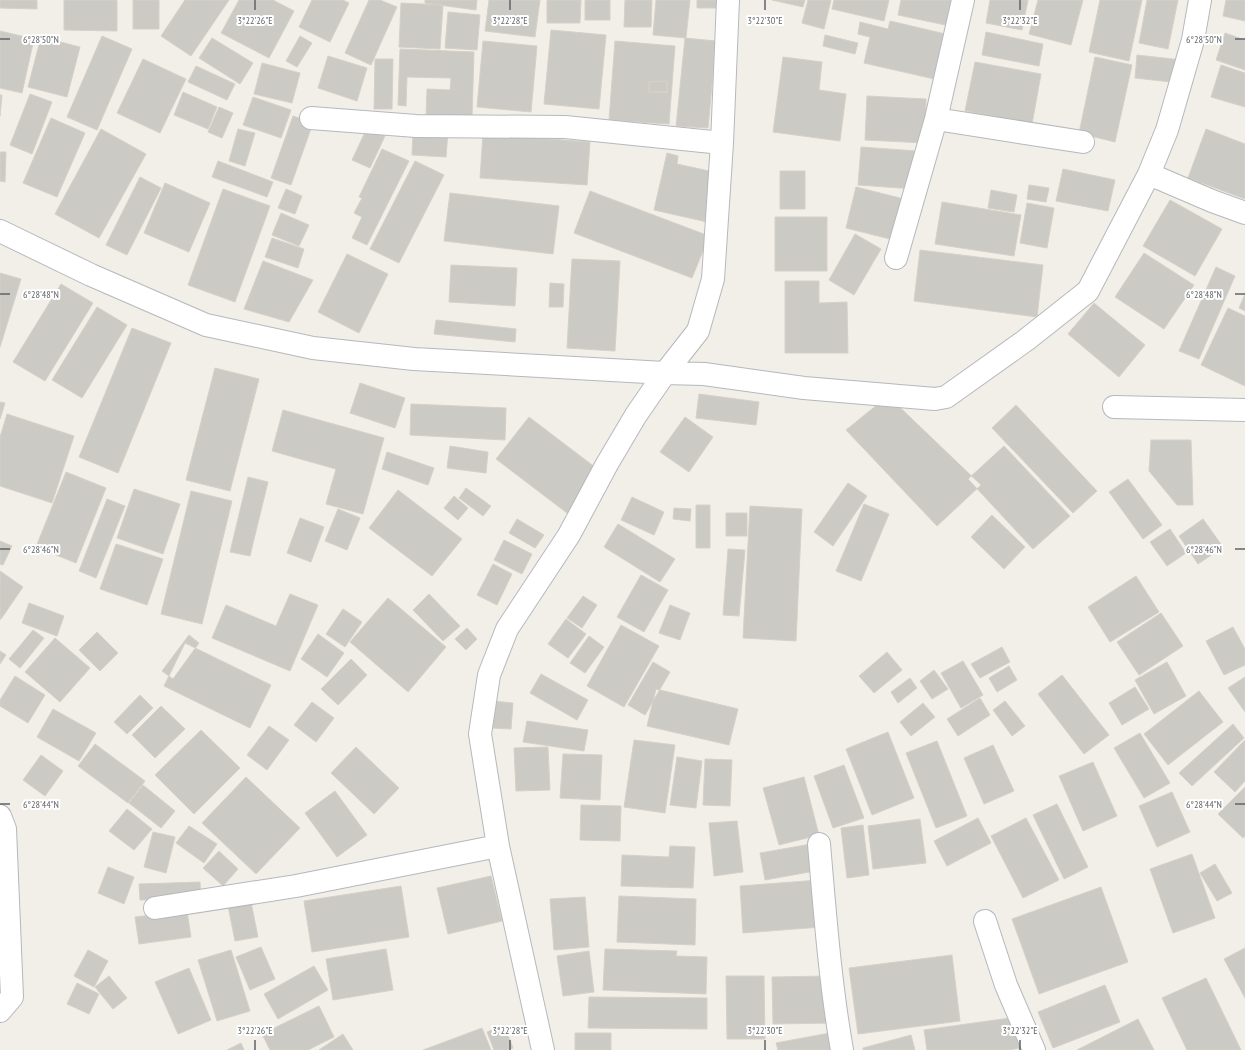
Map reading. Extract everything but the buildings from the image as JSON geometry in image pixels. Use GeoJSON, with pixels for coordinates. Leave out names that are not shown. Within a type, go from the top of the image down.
{"type":"FeatureCollection","features":[{"type":"Feature","properties":{"kind":"street"},"geometry":{"type":"LineString","coordinates":[[542,1050],[498,846],[480,734],[489,675],[507,629],[569,535],[607,464],[636,415],[698,331],[713,279],[722,143],[728,0]]}},
{"type":"Feature","properties":{"kind":"street"},"geometry":{"type":"LineString","coordinates":[[896,258],[936,119],[963,0]]}},
{"type":"Feature","properties":{"kind":"street"},"geometry":{"type":"LineString","coordinates":[[0,231],[91,275],[206,325],[306,347],[414,359],[714,376],[804,388],[935,399],[946,397],[1026,340],[1088,291],[1149,174],[1167,130],[1193,40],[1200,0]]}},
{"type":"Feature","properties":{"kind":"street"},"geometry":{"type":"LineString","coordinates":[[311,118],[416,126],[565,128],[722,143]]}},
{"type":"Feature","properties":{"kind":"street"},"geometry":{"type":"LineString","coordinates":[[936,119],[1082,142]]}},
{"type":"Feature","properties":{"kind":"street"},"geometry":{"type":"LineString","coordinates":[[1149,174],[1245,214]]}},
{"type":"Feature","properties":{"kind":"street"},"geometry":{"type":"LineString","coordinates":[[1114,406],[1245,410]]}},
{"type":"Feature","properties":{"kind":"street"},"geometry":{"type":"LineString","coordinates":[[0,816],[5,829],[12,997],[0,1011]]}},
{"type":"Feature","properties":{"kind":"street"},"geometry":{"type":"LineString","coordinates":[[820,844],[826,933],[837,1024],[842,1050]]}},
{"type":"Feature","properties":{"kind":"street"},"geometry":{"type":"LineString","coordinates":[[155,908],[296,886],[498,846]]}},
{"type":"Feature","properties":{"kind":"street"},"geometry":{"type":"LineString","coordinates":[[985,922],[1006,985],[1034,1050]]}}]}
